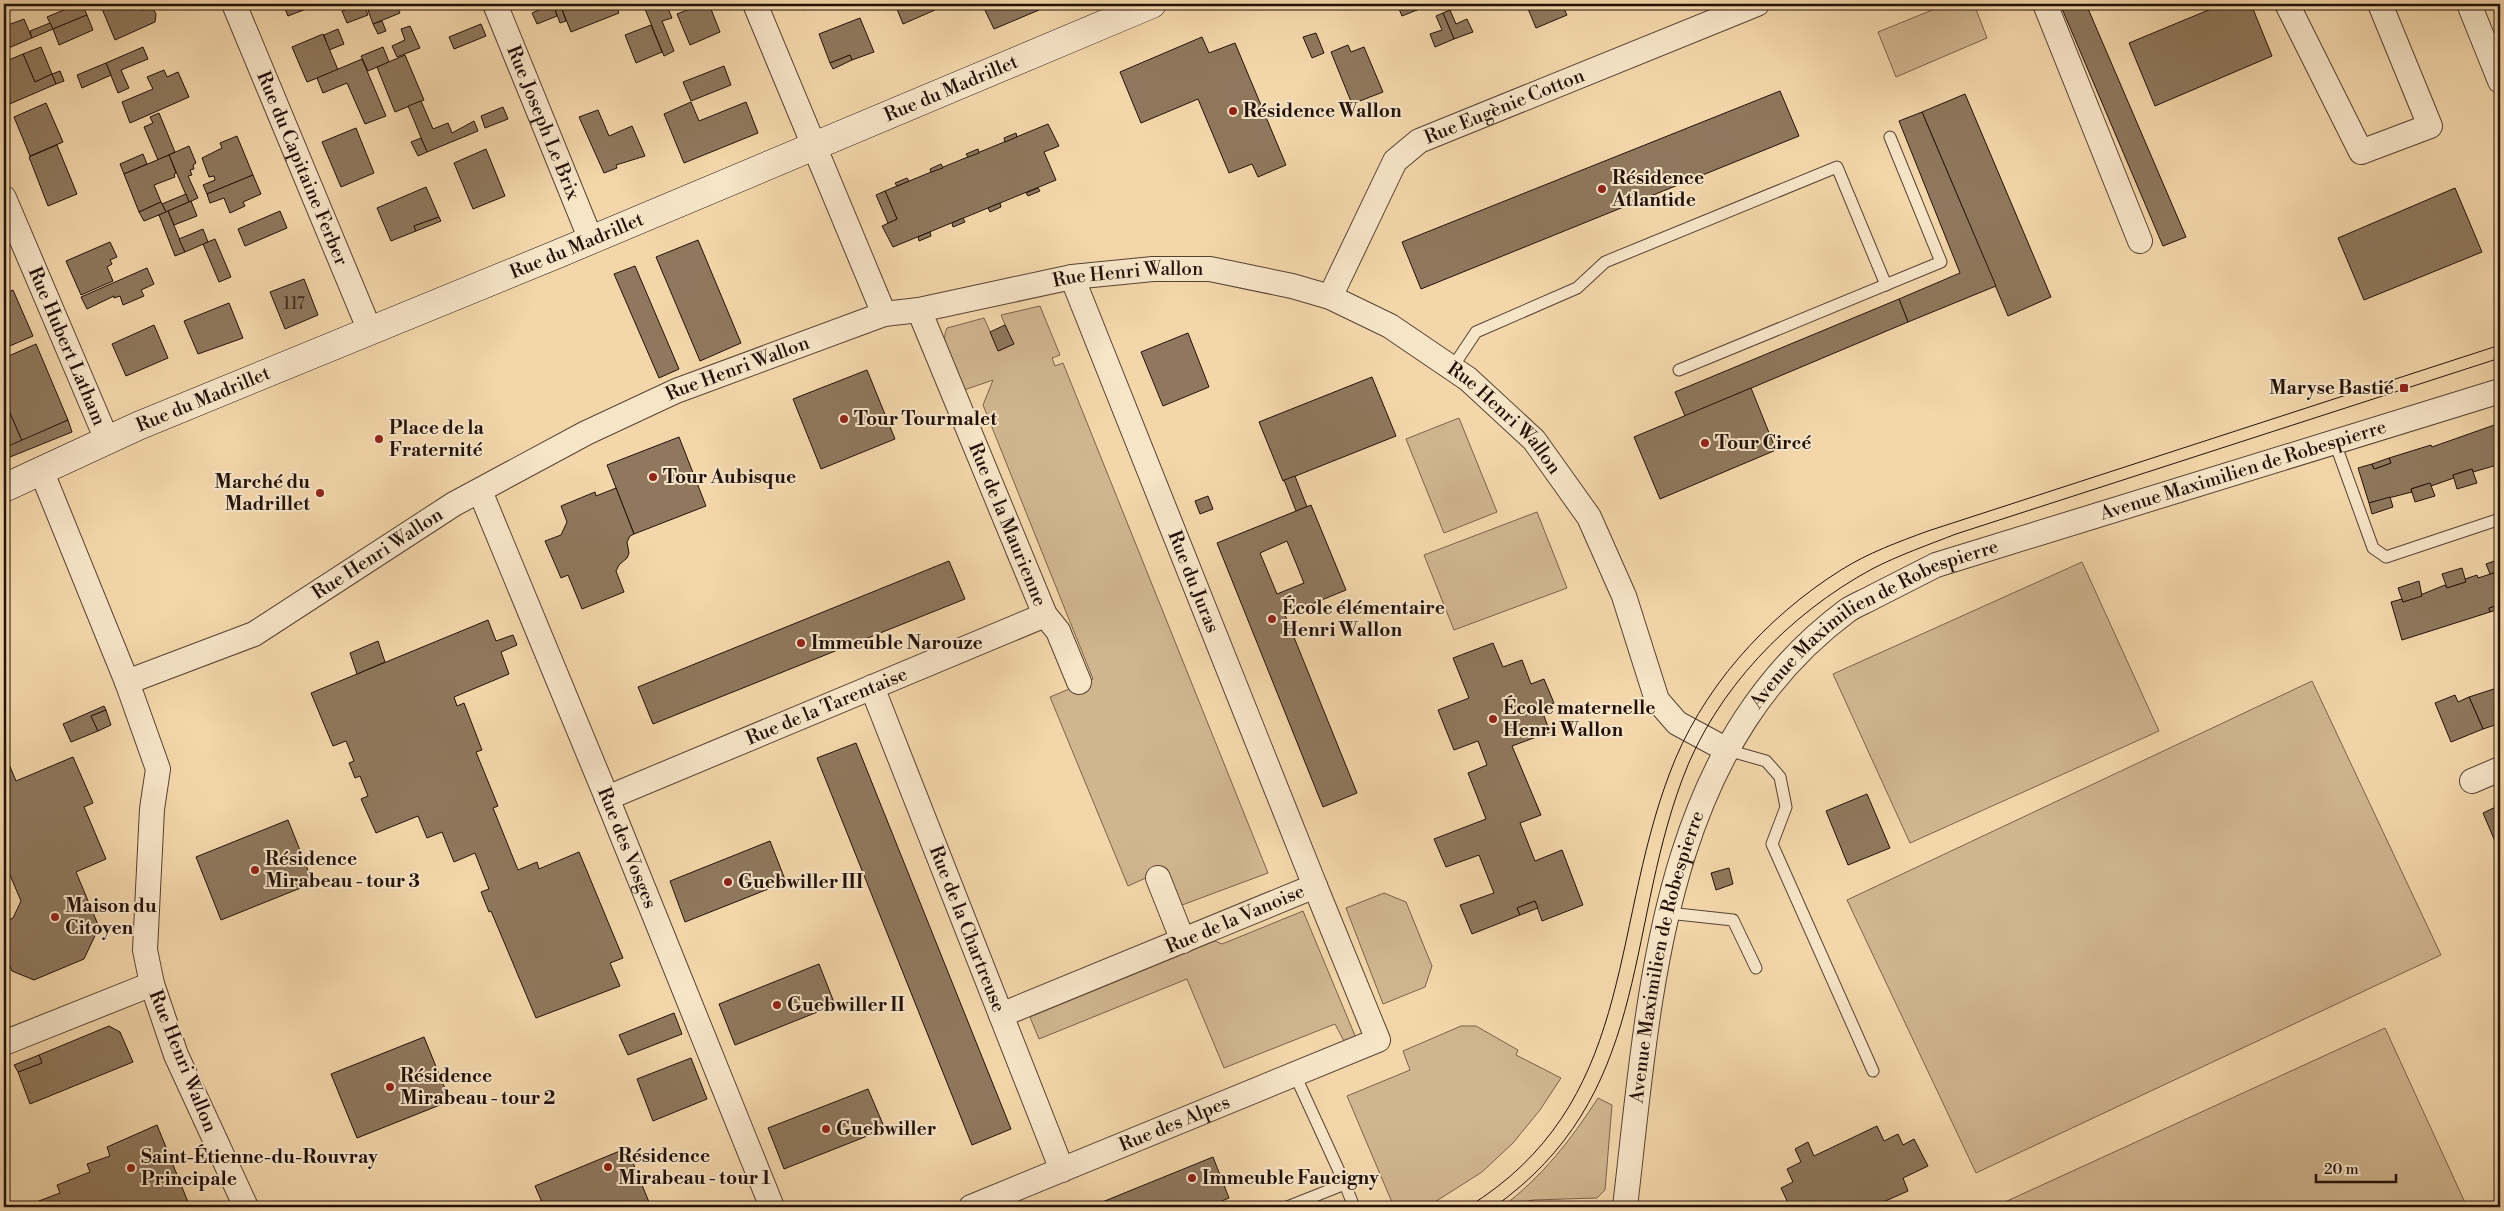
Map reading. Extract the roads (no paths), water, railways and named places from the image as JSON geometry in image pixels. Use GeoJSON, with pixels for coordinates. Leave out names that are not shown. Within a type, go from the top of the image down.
{"type":"FeatureCollection","features":[{"type":"Feature","properties":{"kind":"street","name":"Rue du Capitaine Ferber"},"geometry":{"type":"LineString","coordinates":[[234,4],[370,332]]}},
{"type":"Feature","properties":{"kind":"street","name":"Rue Joseph Le Brix"},"geometry":{"type":"LineString","coordinates":[[495,4],[591,240]]}},
{"type":"Feature","properties":{"kind":"street"},"geometry":{"type":"LineString","coordinates":[[755,4],[884,314]]}},
{"type":"Feature","properties":{"kind":"street","name":"Rue du Madrillet"},"geometry":{"type":"LineString","coordinates":[[4,488],[106,440],[591,240],[1152,4]]}},
{"type":"Feature","properties":{"kind":"street","name":"Rue Eugènie Cotton"},"geometry":{"type":"LineString","coordinates":[[1330,297],[1395,162],[1419,141],[1757,4]]}},
{"type":"Feature","properties":{"kind":"street"},"geometry":{"type":"LineString","coordinates":[[2045,4],[2140,242]]}},
{"type":"Feature","properties":{"kind":"street"},"geometry":{"type":"LineString","coordinates":[[2286,4],[2361,152],[2430,126],[2380,4]]}},
{"type":"Feature","properties":{"kind":"street"},"geometry":{"type":"LineString","coordinates":[[2469,4],[2500,81]]}},
{"type":"Feature","properties":{"kind":"street","name":"Rue Hubert Latham"},"geometry":{"type":"LineString","coordinates":[[4,198],[106,440]]}},
{"type":"Feature","properties":{"kind":"street","name":"Rue Henri Wallon"},"geometry":{"type":"LineString","coordinates":[[246,1207],[176,1055],[152,984],[145,950],[152,809],[158,768],[127,682],[254,634],[413,530],[586,433],[676,391],[884,314],[919,310],[1072,276],[1153,268],[1210,269],[1292,286],[1330,297],[1390,326],[1468,379],[1534,440],[1589,518],[1624,596],[1657,700],[1676,723],[1727,750]]}},
{"type":"Feature","properties":{"kind":"street","name":"Rue du Juras"},"geometry":{"type":"LineString","coordinates":[[1072,276],[1315,886]]}},
{"type":"Feature","properties":{"kind":"street","name":"Rue de la Maurienne"},"geometry":{"type":"LineString","coordinates":[[919,310],[1045,615],[1058,631],[1079,682]]}},
{"type":"Feature","properties":{"kind":"street","name":"Avenue Maximilien de Robespierre"},"geometry":{"type":"LineString","coordinates":[[1625,1207],[1647,1008],[1674,881],[1706,788],[1741,724],[1802,650],[1849,610],[1936,565],[2500,391]]}},
{"type":"Feature","properties":{"kind":"street"},"geometry":{"type":"LineString","coordinates":[[41,470],[127,682]]}},
{"type":"Feature","properties":{"kind":"street","name":"Rue des Vosges"},"geometry":{"type":"LineString","coordinates":[[480,491],[607,798],[772,1207]]}},
{"type":"Feature","properties":{"kind":"street","name":"Rue de la Tarentaise"},"geometry":{"type":"LineString","coordinates":[[607,798],[1045,615]]}},
{"type":"Feature","properties":{"kind":"street","name":"Rue de la Chartreuse"},"geometry":{"type":"LineString","coordinates":[[872,687],[1062,1170]]}},
{"type":"Feature","properties":{"kind":"street"},"geometry":{"type":"LineString","coordinates":[[2472,781],[2500,769]]}},
{"type":"Feature","properties":{"kind":"street"},"geometry":{"type":"LineString","coordinates":[[1158,878],[1183,942]]}},
{"type":"Feature","properties":{"kind":"street","name":"Rue de la Vanoise"},"geometry":{"type":"LineString","coordinates":[[1001,1015],[1183,942],[1315,886],[1378,1040]]}},
{"type":"Feature","properties":{"kind":"street"},"geometry":{"type":"LineString","coordinates":[[4,1043],[152,984]]}},
{"type":"Feature","properties":{"kind":"street","name":"Rue des Alpes"},"geometry":{"type":"LineString","coordinates":[[971,1207],[1378,1040]]}},
{"type":"Feature","properties":{"kind":"lane"},"geometry":{"type":"LineString","coordinates":[[1679,370],[1941,262],[1890,137]]}},
{"type":"Feature","properties":{"kind":"lane"},"geometry":{"type":"LineString","coordinates":[[1452,368],[1476,332],[1577,288],[1605,262],[1837,167],[1886,285]]}},
{"type":"Feature","properties":{"kind":"lane"},"geometry":{"type":"LineString","coordinates":[[2335,443],[2373,548],[2386,557],[2500,519]]}},
{"type":"Feature","properties":{"kind":"lane"},"geometry":{"type":"LineString","coordinates":[[1727,750],[1766,761],[1780,777],[1786,807],[1772,844],[1872,1071]]}},
{"type":"Feature","properties":{"kind":"lane"},"geometry":{"type":"LineString","coordinates":[[1668,913],[1733,920],[1756,968]]}},
{"type":"Feature","properties":{"kind":"lane"},"geometry":{"type":"LineString","coordinates":[[1295,1075],[1354,1207]]}},
{"type":"Feature","properties":{"kind":"lane"},"geometry":{"type":"LineString","coordinates":[[1287,1207],[1345,1184]]}},
{"type":"Feature","properties":{"kind":"tram line"},"geometry":{"type":"LineString","coordinates":[[1468,1207],[1522,1165],[1561,1119],[1589,1067],[1609,1012],[1650,835],[1669,775],[1682,744],[1698,714],[1738,658],[1787,610],[1813,589],[1851,564],[1883,548],[1917,535],[2500,345]]}},
{"type":"Feature","properties":{"kind":"tram line"},"geometry":{"type":"LineString","coordinates":[[1494,1207],[1544,1164],[1581,1116],[1607,1065],[1625,1011],[1664,839],[1682,780],[1696,747],[1714,715],[1758,658],[1812,608],[1841,587],[1872,569],[1956,534],[2500,358]]}},
{"type":"Feature","properties":{"kind":"place","name":"Résidence Wallon"},"geometry":{"type":"Point","coordinates":[1233,111]}},
{"type":"Feature","properties":{"kind":"place","name":"Résidence Atlantide"},"geometry":{"type":"Point","coordinates":[1602,189]}},
{"type":"Feature","properties":{"kind":"place","name":"Maryse Bastié"},"geometry":{"type":"Point","coordinates":[2404,388]}},
{"type":"Feature","properties":{"kind":"place","name":"Tour Tourmalet"},"geometry":{"type":"Point","coordinates":[844,419]}},
{"type":"Feature","properties":{"kind":"place","name":"Place de la Fraternité"},"geometry":{"type":"Point","coordinates":[379,439]}},
{"type":"Feature","properties":{"kind":"place","name":"Tour Circé"},"geometry":{"type":"Point","coordinates":[1705,443]}},
{"type":"Feature","properties":{"kind":"place","name":"Tour Aubisque"},"geometry":{"type":"Point","coordinates":[653,477]}},
{"type":"Feature","properties":{"kind":"place","name":"Marché du Madrillet"},"geometry":{"type":"Point","coordinates":[320,493]}},
{"type":"Feature","properties":{"kind":"place","name":"École élémentaire Henri Wallon"},"geometry":{"type":"Point","coordinates":[1272,619]}},
{"type":"Feature","properties":{"kind":"place","name":"Immeuble Narouze"},"geometry":{"type":"Point","coordinates":[801,643]}},
{"type":"Feature","properties":{"kind":"place","name":"École maternelle Henri Wallon"},"geometry":{"type":"Point","coordinates":[1493,719]}},
{"type":"Feature","properties":{"kind":"place","name":"Résidence Mirabeau - tour 3"},"geometry":{"type":"Point","coordinates":[255,870]}},
{"type":"Feature","properties":{"kind":"place","name":"Guebwiller III"},"geometry":{"type":"Point","coordinates":[728,882]}},
{"type":"Feature","properties":{"kind":"place","name":"Maison du Citoyen"},"geometry":{"type":"Point","coordinates":[55,917]}},
{"type":"Feature","properties":{"kind":"place","name":"Guebwiller II"},"geometry":{"type":"Point","coordinates":[777,1005]}},
{"type":"Feature","properties":{"kind":"place","name":"Résidence Mirabeau - tour 2"},"geometry":{"type":"Point","coordinates":[390,1087]}},
{"type":"Feature","properties":{"kind":"place","name":"Guebwiller"},"geometry":{"type":"Point","coordinates":[826,1129]}},
{"type":"Feature","properties":{"kind":"place","name":"Résidence Mirabeau - tour 1"},"geometry":{"type":"Point","coordinates":[608,1167]}},
{"type":"Feature","properties":{"kind":"place","name":"Saint-Étienne-du-Rouvray Principale"},"geometry":{"type":"Point","coordinates":[131,1168]}},
{"type":"Feature","properties":{"kind":"place","name":"Immeuble Faucigny"},"geometry":{"type":"Point","coordinates":[1192,1178]}}]}
